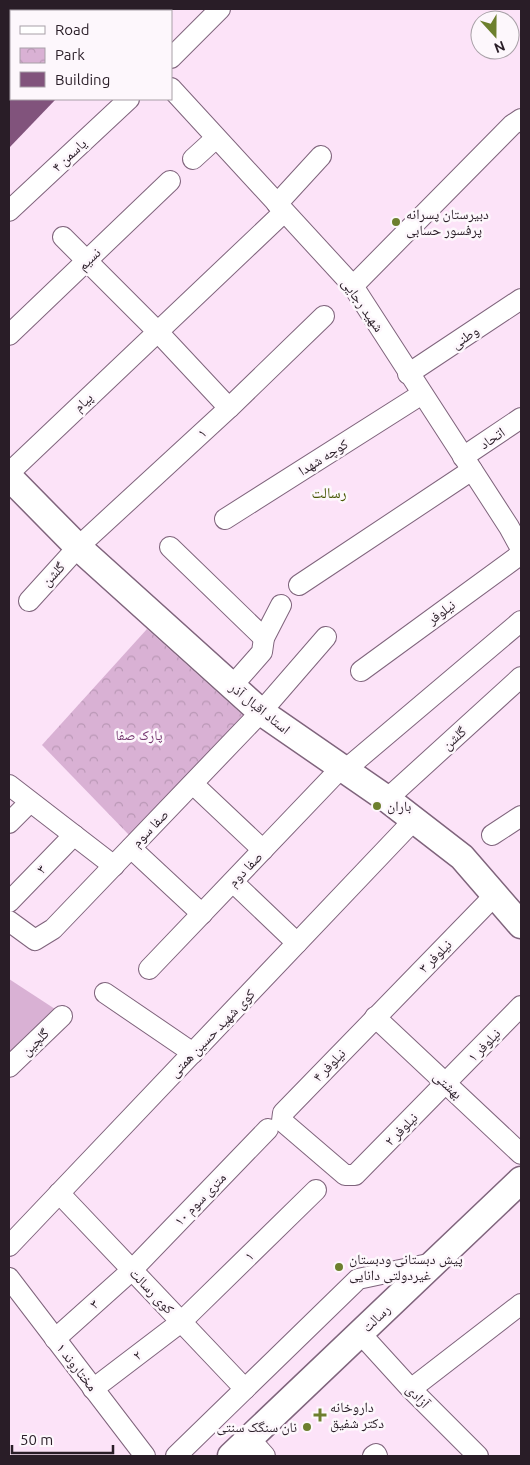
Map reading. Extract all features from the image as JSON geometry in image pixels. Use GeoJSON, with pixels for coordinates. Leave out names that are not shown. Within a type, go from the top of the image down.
{"type":"FeatureCollection","features":[{"type":"Feature","properties":{"kind":"main road","name":"استاد اقبال آذر"},"geometry":{"type":"LineString","coordinates":[[10,481],[78,547],[261,712],[387,798],[462,857],[521,925]]}},
{"type":"Feature","properties":{"kind":"main road","name":"رسالت"},"geometry":{"type":"LineString","coordinates":[[231,1456],[257,1447],[360,1333],[521,1180]]}},
{"type":"Feature","properties":{"kind":"street"},"geometry":{"type":"LineString","coordinates":[[172,57],[220,9]]}},
{"type":"Feature","properties":{"kind":"street","name":"شهید رجایی"},"geometry":{"type":"LineString","coordinates":[[172,89],[353,286],[408,374],[509,527],[521,549]]}},
{"type":"Feature","properties":{"kind":"street","name":"یاسمن ۴"},"geometry":{"type":"LineString","coordinates":[[9,211],[128,100]]}},
{"type":"Feature","properties":{"kind":"street"},"geometry":{"type":"LineString","coordinates":[[353,286],[512,125],[521,119]]}},
{"type":"Feature","properties":{"kind":"street"},"geometry":{"type":"LineString","coordinates":[[192,159],[216,138]]}},
{"type":"Feature","properties":{"kind":"street","name":"پیام"},"geometry":{"type":"LineString","coordinates":[[10,481],[280,208],[321,156]]}},
{"type":"Feature","properties":{"kind":"street","name":"نسیم"},"geometry":{"type":"LineString","coordinates":[[9,336],[170,181]]}},
{"type":"Feature","properties":{"kind":"street"},"geometry":{"type":"LineString","coordinates":[[63,238],[158,332],[229,408]]}},
{"type":"Feature","properties":{"kind":"street","name":"وطنی"},"geometry":{"type":"LineString","coordinates":[[408,374],[521,299]]}},
{"type":"Feature","properties":{"kind":"street","name":"۱"},"geometry":{"type":"LineString","coordinates":[[78,547],[229,408],[324,316]]}},
{"type":"Feature","properties":{"kind":"street","name":"کوچه شهدا"},"geometry":{"type":"LineString","coordinates":[[225,519],[422,394]]}},
{"type":"Feature","properties":{"kind":"street","name":"اتحاد"},"geometry":{"type":"LineString","coordinates":[[299,585],[467,464],[521,418]]}},
{"type":"Feature","properties":{"kind":"street","name":"گلشن"},"geometry":{"type":"LineString","coordinates":[[28,601],[78,547]]}},
{"type":"Feature","properties":{"kind":"street"},"geometry":{"type":"LineString","coordinates":[[170,547],[264,638]]}},
{"type":"Feature","properties":{"kind":"street","name":"نیلوفر"},"geometry":{"type":"LineString","coordinates":[[361,671],[521,554]]}},
{"type":"Feature","properties":{"kind":"street"},"geometry":{"type":"LineString","coordinates":[[232,686],[262,652],[264,638],[281,606]]}},
{"type":"Feature","properties":{"kind":"street","name":"صفا دوم"},"geometry":{"type":"LineString","coordinates":[[149,969],[343,769],[521,621]]}},
{"type":"Feature","properties":{"kind":"street","name":"صفا سوم"},"geometry":{"type":"LineString","coordinates":[[9,921],[35,940],[53,929],[261,712],[326,637]]}},
{"type":"Feature","properties":{"kind":"street","name":"گلشن"},"geometry":{"type":"LineString","coordinates":[[387,798],[521,677]]}},
{"type":"Feature","properties":{"kind":"street"},"geometry":{"type":"LineString","coordinates":[[193,784],[263,850]]}},
{"type":"Feature","properties":{"kind":"street"},"geometry":{"type":"LineString","coordinates":[[9,786],[114,866]]}},
{"type":"Feature","properties":{"kind":"street"},"geometry":{"type":"LineString","coordinates":[[9,823],[30,802]]}},
{"type":"Feature","properties":{"kind":"street"},"geometry":{"type":"LineString","coordinates":[[492,835],[521,816]]}},
{"type":"Feature","properties":{"kind":"street","name":"کوی شهید حسین همتی"},"geometry":{"type":"LineString","coordinates":[[9,1246],[414,820]]}},
{"type":"Feature","properties":{"kind":"street","name":"۳"},"geometry":{"type":"LineString","coordinates":[[9,902],[74,835]]}},
{"type":"Feature","properties":{"kind":"street"},"geometry":{"type":"LineString","coordinates":[[131,848],[202,914]]}},
{"type":"Feature","properties":{"kind":"street"},"geometry":{"type":"LineString","coordinates":[[233,882],[297,943]]}},
{"type":"Feature","properties":{"kind":"street","name":"نیلوفر ۳"},"geometry":{"type":"LineString","coordinates":[[375,1017],[495,895]]}},
{"type":"Feature","properties":{"kind":"street"},"geometry":{"type":"LineString","coordinates":[[105,993],[193,1053]]}},
{"type":"Feature","properties":{"kind":"street","name":"نیلوفر ۱"},"geometry":{"type":"LineString","coordinates":[[446,1084],[521,1006]]}},
{"type":"Feature","properties":{"kind":"street","name":"گلچین"},"geometry":{"type":"LineString","coordinates":[[9,1067],[62,1016]]}},
{"type":"Feature","properties":{"kind":"street","name":"بهشتی"},"geometry":{"type":"LineString","coordinates":[[375,1017],[521,1154]]}},
{"type":"Feature","properties":{"kind":"street","name":"نیلوفر ۴"},"geometry":{"type":"LineString","coordinates":[[355,1175],[345,1175],[282,1121],[283,1113],[375,1017]]}},
{"type":"Feature","properties":{"kind":"street","name":"نیلوفر ۲"},"geometry":{"type":"LineString","coordinates":[[355,1175],[446,1084]]}},
{"type":"Feature","properties":{"kind":"street","name":"۱۰ متری سوم"},"geometry":{"type":"LineString","coordinates":[[132,1270],[268,1129]]}},
{"type":"Feature","properties":{"kind":"street","name":"۱"},"geometry":{"type":"LineString","coordinates":[[181,1322],[316,1190]]}},
{"type":"Feature","properties":{"kind":"street","name":"کوی رسالت"},"geometry":{"type":"LineString","coordinates":[[60,1193],[245,1388]]}},
{"type":"Feature","properties":{"kind":"street"},"geometry":{"type":"LineString","coordinates":[[176,1456],[358,1279],[433,1263]]}},
{"type":"Feature","properties":{"kind":"street","name":"۳"},"geometry":{"type":"LineString","coordinates":[[55,1340],[132,1270]]}},
{"type":"Feature","properties":{"kind":"street","name":"مختاروند ۱"},"geometry":{"type":"LineString","coordinates":[[9,1278],[145,1456]]}},
{"type":"Feature","properties":{"kind":"street"},"geometry":{"type":"LineString","coordinates":[[412,1389],[521,1304]]}},
{"type":"Feature","properties":{"kind":"street","name":"۲"},"geometry":{"type":"LineString","coordinates":[[93,1389],[181,1322]]}},
{"type":"Feature","properties":{"kind":"street","name":"آزادی"},"geometry":{"type":"LineString","coordinates":[[360,1333],[478,1456]]}},
{"type":"Feature","properties":{"kind":"street"},"geometry":{"type":"LineString","coordinates":[[373,1456],[376,1454],[377,1456]]}},
{"type":"Feature","properties":{"kind":"green space","name":"پارک صفا"},"geometry":{"type":"Polygon","coordinates":[[[147,629],[247,719],[130,836],[42,745],[147,629]]]}},
{"type":"Feature","properties":{"kind":"green space"},"geometry":{"type":"Polygon","coordinates":[[[9,979],[55,1009],[9,1054],[9,979]]]}},
{"type":"Feature","properties":{"kind":"building"},"geometry":{"type":"Polygon","coordinates":[[[9,99],[55,100],[9,148],[9,99]]]}},
{"type":"Feature","properties":{"kind":"place","name":"دبیرستان پسرانه پرفسور حسابی"},"geometry":{"type":"Point","coordinates":[396,222]}},
{"type":"Feature","properties":{"kind":"place","name":"باران"},"geometry":{"type":"Point","coordinates":[377,806]}},
{"type":"Feature","properties":{"kind":"place","name":"پیش دبستانی ودبستان غیردولتی دانایی"},"geometry":{"type":"Point","coordinates":[339,1267]}},
{"type":"Feature","properties":{"kind":"place","name":"داروخانه دکتر شفیق"},"geometry":{"type":"Point","coordinates":[320,1415]}},
{"type":"Feature","properties":{"kind":"place","name":"نان سنگک سنتی"},"geometry":{"type":"Point","coordinates":[307,1427]}},
{"type":"Feature","properties":{"kind":"district","name":"رسالت"},"geometry":{"type":"Point","coordinates":[329,493]}}]}
